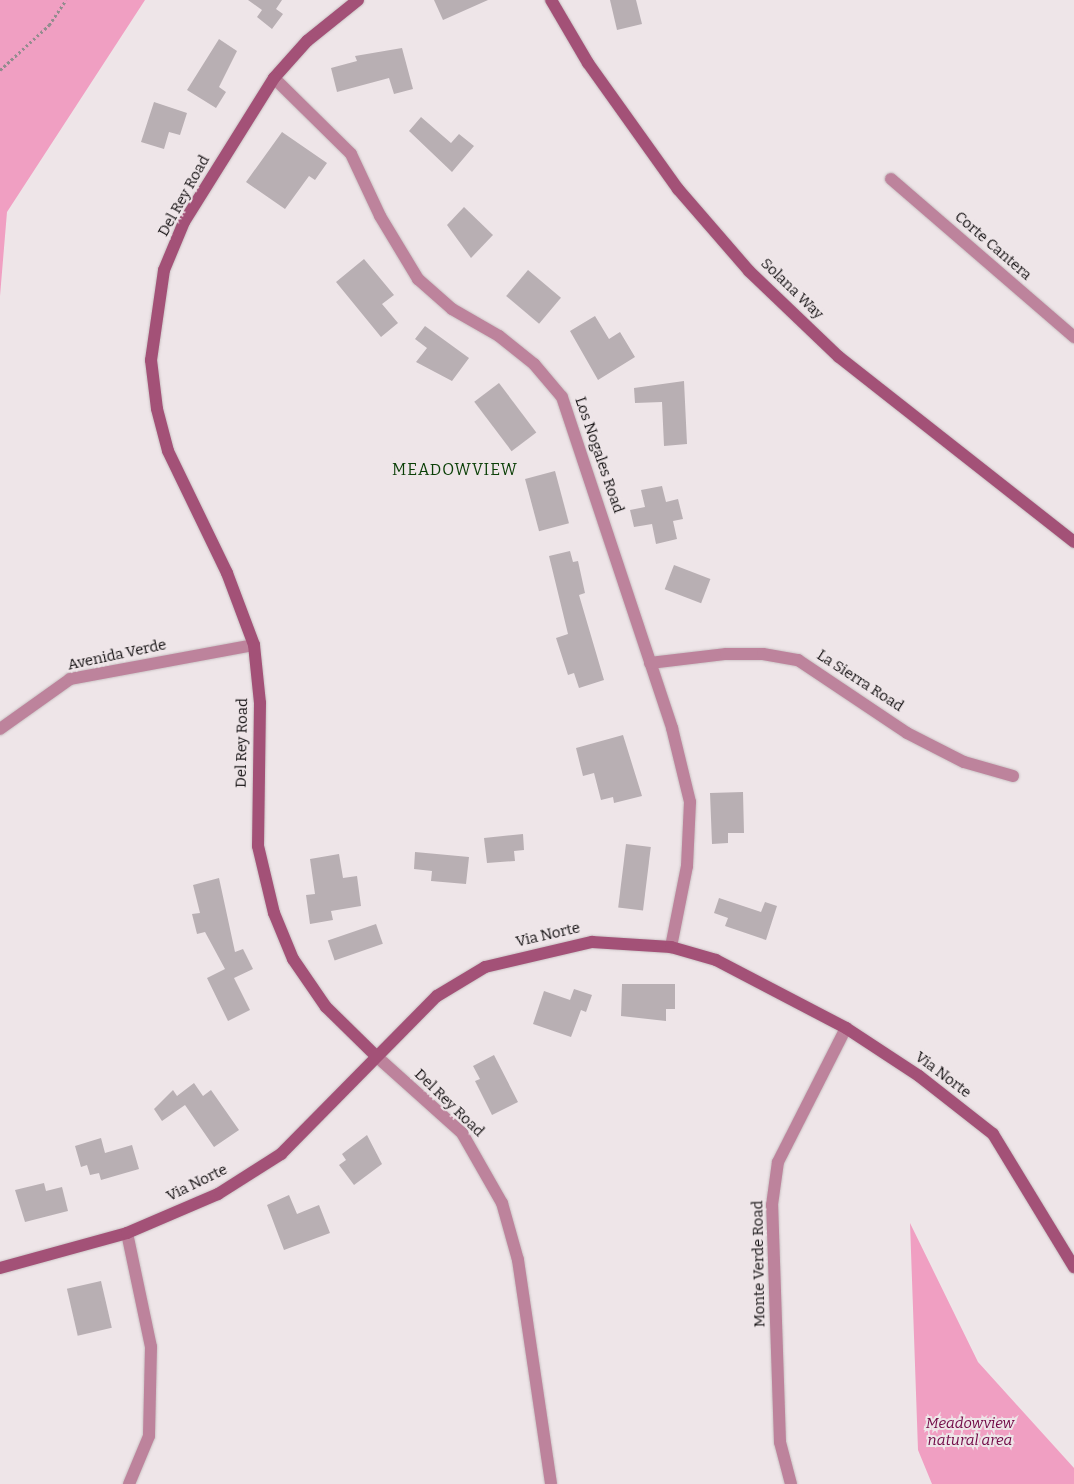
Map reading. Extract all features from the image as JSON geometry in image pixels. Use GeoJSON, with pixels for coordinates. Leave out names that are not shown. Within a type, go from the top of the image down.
{"type":"FeatureCollection","features":[{"type":"Feature","properties":{"kind":"street","name":"Del Rey Road"},"geometry":{"type":"LineString","coordinates":[[358,0],[307,41],[274,78],[184,222],[164,270],[151,360],[156,410],[168,451],[227,573],[254,646],[260,703],[258,846],[264,881],[294,959],[326,1007],[375,1056],[462,1134],[502,1203],[518,1260],[551,1484]]}},
{"type":"Feature","properties":{"kind":"street","name":"Solana Way"},"geometry":{"type":"LineString","coordinates":[[551,0],[588,63],[678,189],[749,271],[839,357],[1074,542]]}},
{"type":"Feature","properties":{"kind":"street","name":"Los Nogales Road"},"geometry":{"type":"LineString","coordinates":[[274,78],[350,154],[380,216],[418,278],[452,310],[499,336],[534,364],[562,397],[650,663],[690,802],[687,866],[671,947]]}},
{"type":"Feature","properties":{"kind":"street","name":"Corte Cantera"},"geometry":{"type":"LineString","coordinates":[[891,179],[1074,337]]}},
{"type":"Feature","properties":{"kind":"street","name":"Avenida Verde"},"geometry":{"type":"LineString","coordinates":[[0,729],[70,679],[254,646]]}},
{"type":"Feature","properties":{"kind":"street","name":"La Sierra Road"},"geometry":{"type":"LineString","coordinates":[[650,663],[726,654],[763,654],[798,660],[908,732],[964,762],[1013,776]]}},
{"type":"Feature","properties":{"kind":"street","name":"Via Norte"},"geometry":{"type":"LineString","coordinates":[[0,1268],[127,1233],[218,1194],[280,1154],[436,996],[485,967],[592,942],[671,947],[716,960],[846,1028],[919,1076],[993,1134],[1070,1250],[1074,1267]]}},
{"type":"Feature","properties":{"kind":"street","name":"Monte Verde Road"},"geometry":{"type":"LineString","coordinates":[[791,1484],[780,1442],[772,1206],[778,1162],[846,1028]]}},
{"type":"Feature","properties":{"kind":"street"},"geometry":{"type":"LineString","coordinates":[[127,1233],[151,1347],[149,1436],[129,1484]]}},
{"type":"Feature","properties":{"kind":"path"},"geometry":{"type":"LineString","coordinates":[[0,70],[49,25],[66,0]]}},
{"type":"Feature","properties":{"kind":"green space"},"geometry":{"type":"Polygon","coordinates":[[[0,0],[145,0],[7,212],[0,296],[0,0]]]}},
{"type":"Feature","properties":{"kind":"green space","name":"Meadowview natural area"},"geometry":{"type":"Polygon","coordinates":[[[910,1223],[978,1362],[1074,1468],[1074,1484],[932,1484],[918,1450],[910,1223]]]}},
{"type":"Feature","properties":{"kind":"building"},"geometry":{"type":"Polygon","coordinates":[[[248,0],[282,0],[276,9],[283,14],[272,29],[257,17],[262,10],[248,0]]]}},
{"type":"Feature","properties":{"kind":"building"},"geometry":{"type":"Polygon","coordinates":[[[434,0],[488,0],[443,20],[434,0]]]}},
{"type":"Feature","properties":{"kind":"building"},"geometry":{"type":"Polygon","coordinates":[[[610,0],[636,0],[642,24],[617,30],[610,0]]]}},
{"type":"Feature","properties":{"kind":"building"},"geometry":{"type":"Polygon","coordinates":[[[219,39],[237,51],[219,87],[226,92],[216,108],[187,90],[219,39]]]}},
{"type":"Feature","properties":{"kind":"building"},"geometry":{"type":"Polygon","coordinates":[[[402,48],[413,89],[394,94],[389,78],[337,92],[331,68],[357,61],[355,56],[402,48]]]}},
{"type":"Feature","properties":{"kind":"building"},"geometry":{"type":"Polygon","coordinates":[[[154,102],[187,113],[180,135],[169,132],[164,149],[141,142],[154,102]]]}},
{"type":"Feature","properties":{"kind":"building"},"geometry":{"type":"Polygon","coordinates":[[[421,117],[451,143],[459,134],[474,146],[452,172],[409,131],[421,117]]]}},
{"type":"Feature","properties":{"kind":"building"},"geometry":{"type":"Polygon","coordinates":[[[282,132],[327,163],[315,180],[309,176],[285,209],[246,182],[282,132]]]}},
{"type":"Feature","properties":{"kind":"building"},"geometry":{"type":"Polygon","coordinates":[[[464,207],[493,235],[471,258],[447,225],[464,207]]]}},
{"type":"Feature","properties":{"kind":"building"},"geometry":{"type":"Polygon","coordinates":[[[364,259],[394,295],[382,304],[398,323],[381,337],[336,282],[364,259]]]}},
{"type":"Feature","properties":{"kind":"building"},"geometry":{"type":"Polygon","coordinates":[[[528,270],[561,298],[539,324],[506,296],[528,270]]]}},
{"type":"Feature","properties":{"kind":"building"},"geometry":{"type":"Polygon","coordinates":[[[595,316],[609,339],[620,332],[635,357],[598,380],[570,331],[595,316]]]}},
{"type":"Feature","properties":{"kind":"building"},"geometry":{"type":"Polygon","coordinates":[[[425,326],[469,358],[452,381],[416,362],[427,348],[415,339],[425,326]]]}},
{"type":"Feature","properties":{"kind":"building"},"geometry":{"type":"Polygon","coordinates":[[[684,381],[687,444],[664,446],[662,402],[635,403],[634,388],[684,381]]]}},
{"type":"Feature","properties":{"kind":"building"},"geometry":{"type":"Polygon","coordinates":[[[499,383],[536,433],[512,451],[474,402],[499,383]]]}},
{"type":"Feature","properties":{"kind":"building"},"geometry":{"type":"Polygon","coordinates":[[[555,471],[569,523],[539,531],[525,479],[555,471]]]}},
{"type":"Feature","properties":{"kind":"building"},"geometry":{"type":"Polygon","coordinates":[[[662,486],[666,502],[678,499],[683,519],[673,521],[677,539],[656,544],[652,524],[634,527],[630,510],[645,507],[641,490],[662,486]]]}},
{"type":"Feature","properties":{"kind":"building"},"geometry":{"type":"Polygon","coordinates":[[[570,551],[573,562],[578,561],[585,593],[579,595],[604,680],[579,688],[574,673],[568,675],[556,638],[568,634],[549,556],[570,551]]]}},
{"type":"Feature","properties":{"kind":"building"},"geometry":{"type":"Polygon","coordinates":[[[674,565],[710,579],[701,603],[665,589],[674,565]]]}},
{"type":"Feature","properties":{"kind":"building"},"geometry":{"type":"Polygon","coordinates":[[[623,735],[642,796],[614,803],[613,797],[601,800],[594,773],[583,776],[576,748],[623,735]]]}},
{"type":"Feature","properties":{"kind":"building"},"geometry":{"type":"Polygon","coordinates":[[[743,792],[744,833],[728,833],[728,843],[712,844],[710,793],[743,792]]]}},
{"type":"Feature","properties":{"kind":"building"},"geometry":{"type":"Polygon","coordinates":[[[523,834],[524,850],[514,851],[515,861],[487,863],[484,838],[523,834]]]}},
{"type":"Feature","properties":{"kind":"building"},"geometry":{"type":"Polygon","coordinates":[[[626,844],[651,847],[643,911],[618,908],[626,844]]]}},
{"type":"Feature","properties":{"kind":"building"},"geometry":{"type":"Polygon","coordinates":[[[415,852],[469,857],[466,884],[431,881],[432,871],[414,869],[415,852]]]}},
{"type":"Feature","properties":{"kind":"building"},"geometry":{"type":"Polygon","coordinates":[[[339,854],[343,878],[357,876],[361,906],[331,911],[333,920],[310,924],[306,895],[315,894],[310,859],[339,854]]]}},
{"type":"Feature","properties":{"kind":"building"},"geometry":{"type":"Polygon","coordinates":[[[219,878],[235,952],[243,949],[253,969],[234,978],[250,1010],[228,1021],[207,978],[225,969],[205,932],[197,934],[192,914],[200,913],[193,885],[219,878]]]}},
{"type":"Feature","properties":{"kind":"building"},"geometry":{"type":"Polygon","coordinates":[[[719,898],[761,912],[765,902],[777,906],[766,940],[725,926],[728,918],[714,913],[719,898]]]}},
{"type":"Feature","properties":{"kind":"building"},"geometry":{"type":"Polygon","coordinates":[[[376,924],[383,944],[335,960],[328,941],[376,924]]]}},
{"type":"Feature","properties":{"kind":"building"},"geometry":{"type":"Polygon","coordinates":[[[622,984],[675,984],[675,1009],[666,1009],[666,1021],[621,1016],[622,984]]]}},
{"type":"Feature","properties":{"kind":"building"},"geometry":{"type":"Polygon","coordinates":[[[574,989],[592,995],[586,1012],[581,1010],[571,1037],[533,1024],[544,991],[570,1000],[574,989]]]}},
{"type":"Feature","properties":{"kind":"building"},"geometry":{"type":"Polygon","coordinates":[[[494,1055],[518,1102],[492,1115],[475,1081],[480,1079],[473,1066],[494,1055]]]}},
{"type":"Feature","properties":{"kind":"building"},"geometry":{"type":"Polygon","coordinates":[[[194,1083],[203,1096],[211,1090],[239,1130],[214,1147],[185,1105],[162,1121],[154,1109],[173,1090],[177,1096],[194,1083]]]}},
{"type":"Feature","properties":{"kind":"building"},"geometry":{"type":"Polygon","coordinates":[[[367,1135],[382,1164],[354,1185],[339,1165],[346,1160],[342,1154],[367,1135]]]}},
{"type":"Feature","properties":{"kind":"building"},"geometry":{"type":"Polygon","coordinates":[[[101,1138],[105,1153],[132,1145],[139,1169],[101,1180],[99,1173],[90,1175],[87,1165],[81,1167],[75,1146],[101,1138]]]}},
{"type":"Feature","properties":{"kind":"building"},"geometry":{"type":"Polygon","coordinates":[[[44,1183],[46,1191],[62,1187],[68,1211],[25,1222],[15,1190],[44,1183]]]}},
{"type":"Feature","properties":{"kind":"building"},"geometry":{"type":"Polygon","coordinates":[[[289,1195],[297,1214],[319,1205],[330,1233],[284,1250],[267,1205],[289,1195]]]}},
{"type":"Feature","properties":{"kind":"building"},"geometry":{"type":"Polygon","coordinates":[[[101,1281],[112,1328],[78,1336],[67,1289],[101,1281]]]}},
{"type":"Feature","properties":{"kind":"district","name":"MEADOWVIEW"},"geometry":{"type":"Point","coordinates":[455,470]}}]}
